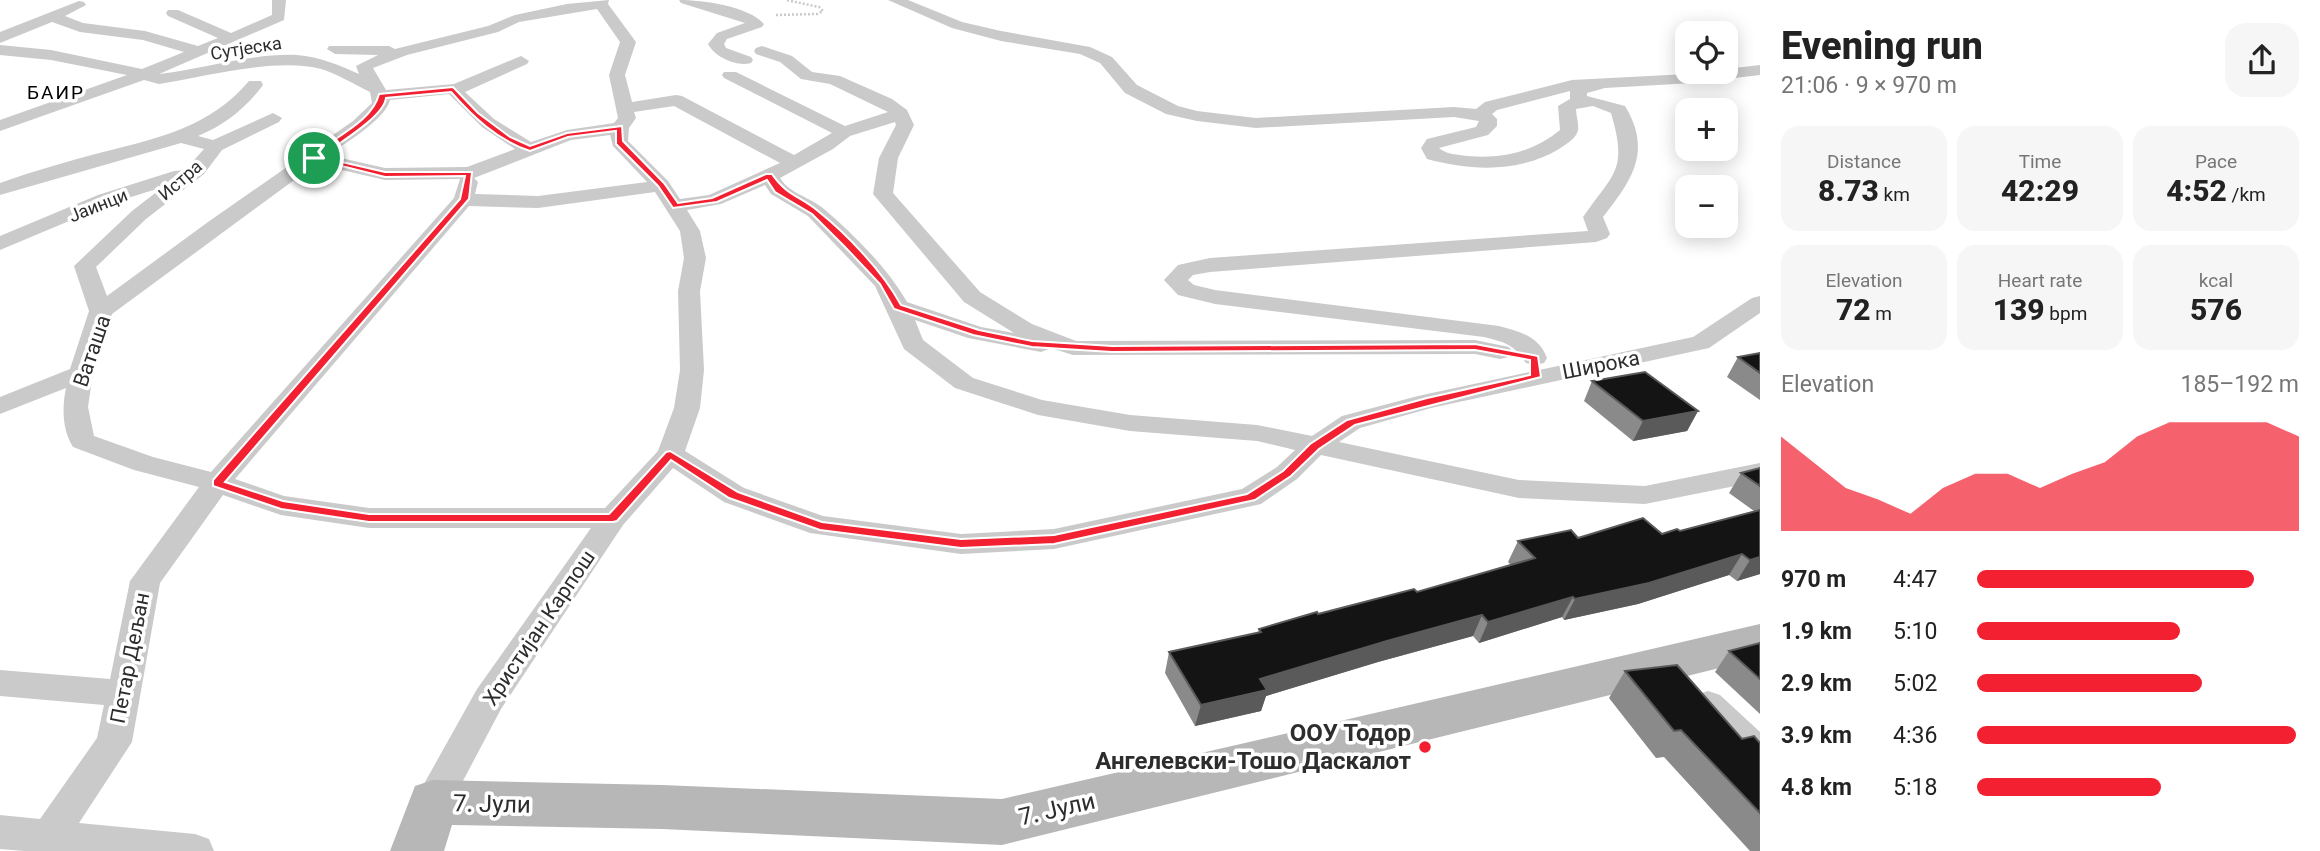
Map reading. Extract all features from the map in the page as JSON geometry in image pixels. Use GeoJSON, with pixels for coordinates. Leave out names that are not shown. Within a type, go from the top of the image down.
{"type":"FeatureCollection","features":[{"type":"Feature","properties":{"kind":"street"},"geometry":{"type":"LineString","coordinates":[[0,126],[142,76],[232,39],[279,17],[279,0]]}},
{"type":"Feature","properties":{"kind":"street"},"geometry":{"type":"LineString","coordinates":[[686,0],[746,17],[757,24],[722,36],[716,44],[720,51],[746,62],[844,132]]}},
{"type":"Feature","properties":{"kind":"street"},"geometry":{"type":"LineString","coordinates":[[895,0],[957,25],[1002,36],[1084,50],[1106,60],[1131,89],[1172,110],[1197,116],[1256,123],[1454,112],[1480,114],[1488,119],[1489,126],[1482,131],[1433,143],[1430,148],[1434,155],[1450,160],[1500,161],[1532,155],[1556,146],[1569,132],[1567,106],[1579,100],[1602,102],[1619,110],[1630,155],[1629,172],[1593,217],[1601,234],[1589,238],[1210,265],[1186,270],[1175,280],[1186,290],[1215,297],[1485,330],[1523,341],[1534,351],[1535,368],[1475,347],[1073,348],[1032,344],[976,333],[898,307]]}},
{"type":"Feature","properties":{"kind":"street"},"geometry":{"type":"LineString","coordinates":[[467,186],[530,149],[567,135],[620,128],[627,118],[617,75],[628,42],[602,2],[516,19],[493,29],[401,52],[364,66],[365,72],[379,92],[454,90],[521,61]]}},
{"type":"Feature","properties":{"kind":"street"},"geometry":{"type":"LineString","coordinates":[[0,38],[79,5]]}},
{"type":"Feature","properties":{"kind":"street"},"geometry":{"type":"LineString","coordinates":[[173,13],[232,39]]}},
{"type":"Feature","properties":{"kind":"street"},"geometry":{"type":"LineString","coordinates":[[51,16],[80,27],[145,36],[200,52]]}},
{"type":"Feature","properties":{"kind":"street"},"geometry":{"type":"LineString","coordinates":[[335,49],[401,52]]}},
{"type":"Feature","properties":{"kind":"street"},"geometry":{"type":"LineString","coordinates":[[0,50],[51,55],[111,66],[142,76]]}},
{"type":"Feature","properties":{"kind":"street"},"geometry":{"type":"LineString","coordinates":[[746,62],[786,59],[807,76],[834,80],[886,103],[901,114],[905,125],[893,144],[883,174],[883,194],[972,297],[1024,328],[1073,348]]}},
{"type":"Feature","properties":{"kind":"street","name":"Сутјеска"},"geometry":{"type":"LineString","coordinates":[[142,76],[159,79],[205,74],[272,61],[298,60],[326,65],[379,92]]}},
{"type":"Feature","properties":{"kind":"street"},"geometry":{"type":"LineString","coordinates":[[1480,114],[1491,106],[1572,85],[1693,78],[1760,70]]}},
{"type":"Feature","properties":{"kind":"street"},"geometry":{"type":"LineString","coordinates":[[1579,100],[1578,90],[1604,83]]}},
{"type":"Feature","properties":{"kind":"street","name":"Истра"},"geometry":{"type":"LineString","coordinates":[[181,137],[225,115],[245,100],[255,85]]}},
{"type":"Feature","properties":{"kind":"street"},"geometry":{"type":"LineString","coordinates":[[454,90],[475,115],[507,138],[530,149]]}},
{"type":"Feature","properties":{"kind":"street","name":"Ваташа"},"geometry":{"type":"LineString","coordinates":[[379,92],[381,104],[359,125],[101,311],[81,373],[75,407],[82,441],[144,464],[217,483],[281,505],[369,518],[613,518]]}},
{"type":"Feature","properties":{"kind":"street"},"geometry":{"type":"LineString","coordinates":[[626,108],[676,100],[793,162]]}},
{"type":"Feature","properties":{"kind":"street"},"geometry":{"type":"LineString","coordinates":[[676,206],[714,200],[769,176],[827,145],[844,132],[901,114]]}},
{"type":"Feature","properties":{"kind":"street"},"geometry":{"type":"LineString","coordinates":[[215,146],[273,118]]}},
{"type":"Feature","properties":{"kind":"street","name":"Христијан Карпош"},"geometry":{"type":"LineString","coordinates":[[417,851],[433,802],[489,699],[613,518],[670,454],[687,408],[692,370],[689,291],[695,258],[690,231],[661,184],[619,142],[620,128]]}},
{"type":"Feature","properties":{"kind":"street","name":"Истра"},"geometry":{"type":"LineString","coordinates":[[101,311],[85,266],[139,215],[197,170],[215,146],[181,137]]}},
{"type":"Feature","properties":{"kind":"street","name":"Јаинци"},"geometry":{"type":"LineString","coordinates":[[0,188],[181,137]]}},
{"type":"Feature","properties":{"kind":"street"},"geometry":{"type":"LineString","coordinates":[[314,158],[385,174],[467,186],[498,204],[572,200],[661,184]]}},
{"type":"Feature","properties":{"kind":"street","name":"Јаинци"},"geometry":{"type":"LineString","coordinates":[[0,244],[105,199],[197,170]]}},
{"type":"Feature","properties":{"kind":"street"},"geometry":{"type":"LineString","coordinates":[[769,176],[778,190],[815,212],[885,283],[898,307],[912,344],[964,383],[1038,407],[1130,423],[1257,433],[1519,489],[1646,495],[1760,472]]}},
{"type":"Feature","properties":{"kind":"street","name":"Петар Дељан"},"geometry":{"type":"LineString","coordinates":[[50,835],[114,741],[145,582],[217,483],[467,186]]}},
{"type":"Feature","properties":{"kind":"street","name":"Широка"},"geometry":{"type":"LineString","coordinates":[[670,454],[734,495],[820,526],[961,544],[1054,539],[1251,497],[1287,473],[1314,447],[1351,422],[1535,368],[1622,361],[1701,343],[1760,303]]}},
{"type":"Feature","properties":{"kind":"street"},"geometry":{"type":"LineString","coordinates":[[0,406],[81,373]]}},
{"type":"Feature","properties":{"kind":"street","name":"7. Јули"},"geometry":{"type":"LineString","coordinates":[[433,802],[662,807],[1002,822],[1760,641]]}},
{"type":"Feature","properties":{"kind":"street"},"geometry":{"type":"LineString","coordinates":[[1665,665],[1760,754]]}},
{"type":"Feature","properties":{"kind":"street"},"geometry":{"type":"LineString","coordinates":[[0,683],[123,693]]}},
{"type":"Feature","properties":{"kind":"street"},"geometry":{"type":"LineString","coordinates":[[0,832],[195,851]]}},
{"type":"Feature","properties":{"kind":"path"},"geometry":{"type":"LineString","coordinates":[[746,17],[817,14],[822,11],[819,7],[786,0]]}},
{"type":"Feature","properties":{"kind":"building"},"geometry":{"type":"Polygon","coordinates":[[[1760,353],[1760,373],[1738,357],[1760,353]]]}},
{"type":"Feature","properties":{"kind":"building"},"geometry":{"type":"Polygon","coordinates":[[[1645,372],[1698,411],[1643,421],[1592,381],[1645,372]]]}},
{"type":"Feature","properties":{"kind":"building"},"geometry":{"type":"Polygon","coordinates":[[[1760,468],[1760,486],[1741,473],[1760,468]]]}},
{"type":"Feature","properties":{"kind":"building"},"geometry":{"type":"Polygon","coordinates":[[[1760,510],[1760,557],[1750,560],[1742,554],[1649,583],[1575,599],[1573,597],[1488,622],[1482,615],[1260,679],[1267,690],[1201,705],[1169,652],[1261,632],[1259,629],[1317,612],[1318,614],[1414,589],[1417,592],[1535,558],[1518,541],[1571,530],[1578,538],[1643,518],[1662,534],[1760,510]]]}},
{"type":"Feature","properties":{"kind":"building"},"geometry":{"type":"Polygon","coordinates":[[[1760,643],[1760,679],[1729,651],[1760,643]]]}},
{"type":"Feature","properties":{"kind":"building"},"geometry":{"type":"Polygon","coordinates":[[[1677,665],[1742,739],[1754,736],[1760,743],[1760,813],[1681,730],[1674,731],[1625,671],[1677,665]]]}},
{"type":"Feature","properties":{"kind":"place","name":"ООУ Тодор Ангелевски-Тошо Даскалот"},"geometry":{"type":"Point","coordinates":[1425,747]}},
{"type":"Feature","properties":{"kind":"district","name":"БАИР"},"geometry":{"type":"Point","coordinates":[56,92]}},
{"type":"Feature","properties":{"kind":"route"},"geometry":{"type":"LineString","coordinates":[[453,89],[475,115],[507,138],[530,149],[567,135],[620,128],[619,142],[661,184],[676,206],[714,200],[769,176],[778,190],[815,212],[848,245],[885,283],[898,307],[976,333],[1032,344],[1073,348],[1475,347],[1535,358],[1536,377],[1427,401],[1351,422],[1314,447],[1287,473],[1251,497],[1054,539],[961,544],[820,526],[734,495],[670,454],[613,518],[369,518],[281,505],[217,483],[464,199],[469,173],[385,174],[314,158],[359,125],[381,104],[382,96],[453,89]]}}]}
